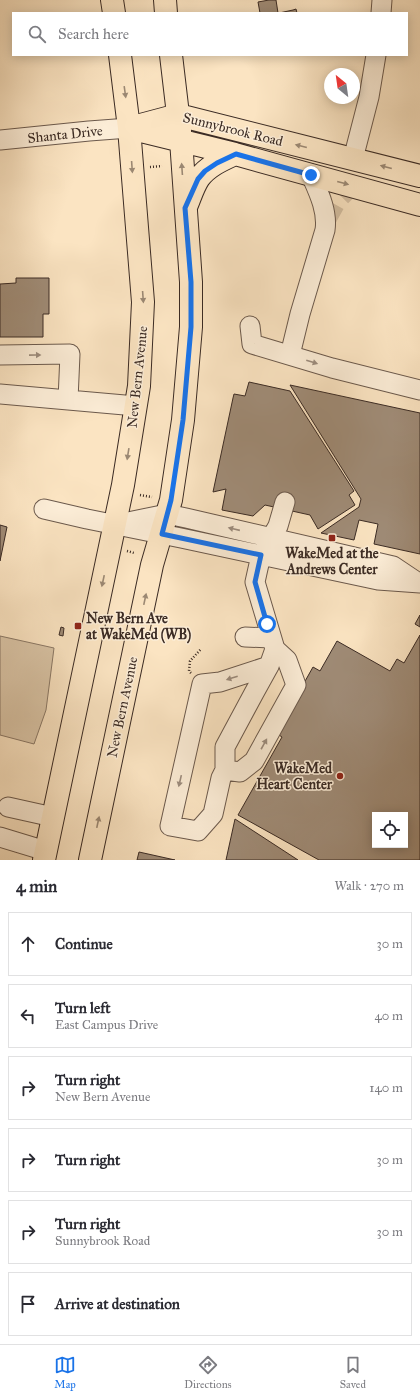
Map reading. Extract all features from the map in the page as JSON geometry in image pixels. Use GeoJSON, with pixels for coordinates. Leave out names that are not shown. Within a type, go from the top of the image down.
{"type":"FeatureCollection","features":[{"type":"Feature","properties":{"kind":"main road"},"geometry":{"type":"LineString","coordinates":[[112,0],[114,12]]}},
{"type":"Feature","properties":{"kind":"main road"},"geometry":{"type":"LineString","coordinates":[[165,0],[166,12]]}},
{"type":"Feature","properties":{"kind":"main road","name":"New Bern Avenue"},"geometry":{"type":"LineString","coordinates":[[45,856],[123,484],[139,386],[143,302],[129,128],[120,56]]}},
{"type":"Feature","properties":{"kind":"main road","name":"New Bern Avenue"},"geometry":{"type":"LineString","coordinates":[[90,860],[152,565],[161,515],[171,500],[183,420],[191,327],[191,282],[181,140],[171,56]]}},
{"type":"Feature","properties":{"kind":"main road","name":"Sunnybrook Road"},"geometry":{"type":"LineString","coordinates":[[129,128],[178,115],[420,176]]}},
{"type":"Feature","properties":{"kind":"main road","name":"Sunnybrook Road"},"geometry":{"type":"LineString","coordinates":[[129,128],[236,154],[420,205]]}},
{"type":"Feature","properties":{"kind":"main road"},"geometry":{"type":"LineString","coordinates":[[185,208],[198,179],[205,171],[217,163],[236,154]]}},
{"type":"Feature","properties":{"kind":"street"},"geometry":{"type":"LineString","coordinates":[[381,12],[382,0]]}},
{"type":"Feature","properties":{"kind":"street"},"geometry":{"type":"LineString","coordinates":[[353,158],[369,97],[376,56]]}},
{"type":"Feature","properties":{"kind":"street","name":"Shanta Drive"},"geometry":{"type":"LineString","coordinates":[[0,140],[89,130],[129,128]]}},
{"type":"Feature","properties":{"kind":"street"},"geometry":{"type":"LineString","coordinates":[[290,355],[300,314],[325,230],[326,221],[317,189],[311,175]]}},
{"type":"Feature","properties":{"kind":"street"},"geometry":{"type":"LineString","coordinates":[[250,326],[252,344],[332,368],[420,390]]}},
{"type":"Feature","properties":{"kind":"street"},"geometry":{"type":"LineString","coordinates":[[0,355],[70,354],[68,400]]}},
{"type":"Feature","properties":{"kind":"street"},"geometry":{"type":"LineString","coordinates":[[0,394],[136,406]]}},
{"type":"Feature","properties":{"kind":"street"},"geometry":{"type":"LineString","coordinates":[[272,651],[220,682],[202,684],[170,826],[198,831],[213,814],[221,778],[225,770],[225,748],[254,693],[272,651],[255,582],[261,555],[278,526],[285,502]]}},
{"type":"Feature","properties":{"kind":"street"},"geometry":{"type":"LineString","coordinates":[[44,509],[114,524],[161,515],[272,538],[393,566],[419,583]]}},
{"type":"Feature","properties":{"kind":"street"},"geometry":{"type":"LineString","coordinates":[[161,515],[261,555],[378,580],[419,583]]}},
{"type":"Feature","properties":{"kind":"street"},"geometry":{"type":"LineString","coordinates":[[225,770],[240,772],[254,761],[296,685],[287,660],[245,637]]}},
{"type":"Feature","properties":{"kind":"street"},"geometry":{"type":"LineString","coordinates":[[8,807],[53,818]]}},
{"type":"Feature","properties":{"kind":"street"},"geometry":{"type":"LineString","coordinates":[[0,837],[45,856]]}},
{"type":"Feature","properties":{"kind":"path"},"geometry":{"type":"LineString","coordinates":[[144,167],[162,166]]}},
{"type":"Feature","properties":{"kind":"path"},"geometry":{"type":"LineString","coordinates":[[140,496],[161,515]]}},
{"type":"Feature","properties":{"kind":"path"},"geometry":{"type":"LineString","coordinates":[[201,649],[190,661],[189,671],[202,684]]}},
{"type":"Feature","properties":{"kind":"shaded area"},"geometry":{"type":"Polygon","coordinates":[[[0,636],[54,648],[46,710],[34,744],[0,735],[0,636]]]}},
{"type":"Feature","properties":{"kind":"building"},"geometry":{"type":"Polygon","coordinates":[[[276,0],[278,12],[260,12],[258,2],[276,0]]]}},
{"type":"Feature","properties":{"kind":"building"},"geometry":{"type":"Polygon","coordinates":[[[296,9],[297,12],[284,12],[296,9]]]}},
{"type":"Feature","properties":{"kind":"building"},"geometry":{"type":"Polygon","coordinates":[[[16,278],[49,278],[49,314],[43,314],[43,337],[0,337],[0,284],[16,283],[16,278]]]}},
{"type":"Feature","properties":{"kind":"building"},"geometry":{"type":"Polygon","coordinates":[[[249,382],[290,391],[354,491],[349,495],[355,505],[318,529],[310,515],[265,505],[253,516],[222,510],[226,489],[213,492],[234,394],[245,396],[249,382]]]}},
{"type":"Feature","properties":{"kind":"building"},"geometry":{"type":"Polygon","coordinates":[[[290,385],[420,413],[420,554],[374,544],[378,524],[359,520],[354,540],[321,533],[359,507],[361,499],[290,385]]]}},
{"type":"Feature","properties":{"kind":"building"},"geometry":{"type":"Polygon","coordinates":[[[0,525],[7,527],[0,561],[0,525]]]}},
{"type":"Feature","properties":{"kind":"building"},"geometry":{"type":"Polygon","coordinates":[[[420,615],[420,627],[415,624],[420,615]]]}},
{"type":"Feature","properties":{"kind":"building"},"geometry":{"type":"Polygon","coordinates":[[[61,627],[64,628],[63,636],[59,635],[61,627]]]}},
{"type":"Feature","properties":{"kind":"building","name":"WakeMed Heart Center"},"geometry":{"type":"Polygon","coordinates":[[[420,635],[420,860],[319,860],[238,815],[282,737],[276,733],[313,667],[320,671],[337,641],[390,671],[397,659],[404,663],[420,635]]]}},
{"type":"Feature","properties":{"kind":"building","name":"WakeMed Heart Center"},"geometry":{"type":"Polygon","coordinates":[[[235,819],[298,860],[226,860],[235,819]]]}},
{"type":"Feature","properties":{"kind":"building"},"geometry":{"type":"Polygon","coordinates":[[[139,852],[175,860],[137,860],[139,852]]]}},
{"type":"Feature","properties":{"kind":"tunnel"},"geometry":{"type":"LineString","coordinates":[[326,221],[337,201],[352,186]]}},
{"type":"Feature","properties":{"kind":"place","name":"WakeMed at the Andrews Center"},"geometry":{"type":"Point","coordinates":[332,538]}},
{"type":"Feature","properties":{"kind":"place","name":"New Bern Ave at WakeMed (WB)"},"geometry":{"type":"Point","coordinates":[78,626]}},
{"type":"Feature","properties":{"kind":"place","name":"WakeMed Heart Center"},"geometry":{"type":"Point","coordinates":[340,776]}},
{"type":"Feature","properties":{"kind":"route"},"geometry":{"type":"LineString","coordinates":[[267,624],[255,582],[261,555],[162,534],[171,500],[183,420],[191,327],[191,282],[185,208],[198,179],[205,171],[217,163],[236,154],[311,175]]}}]}
